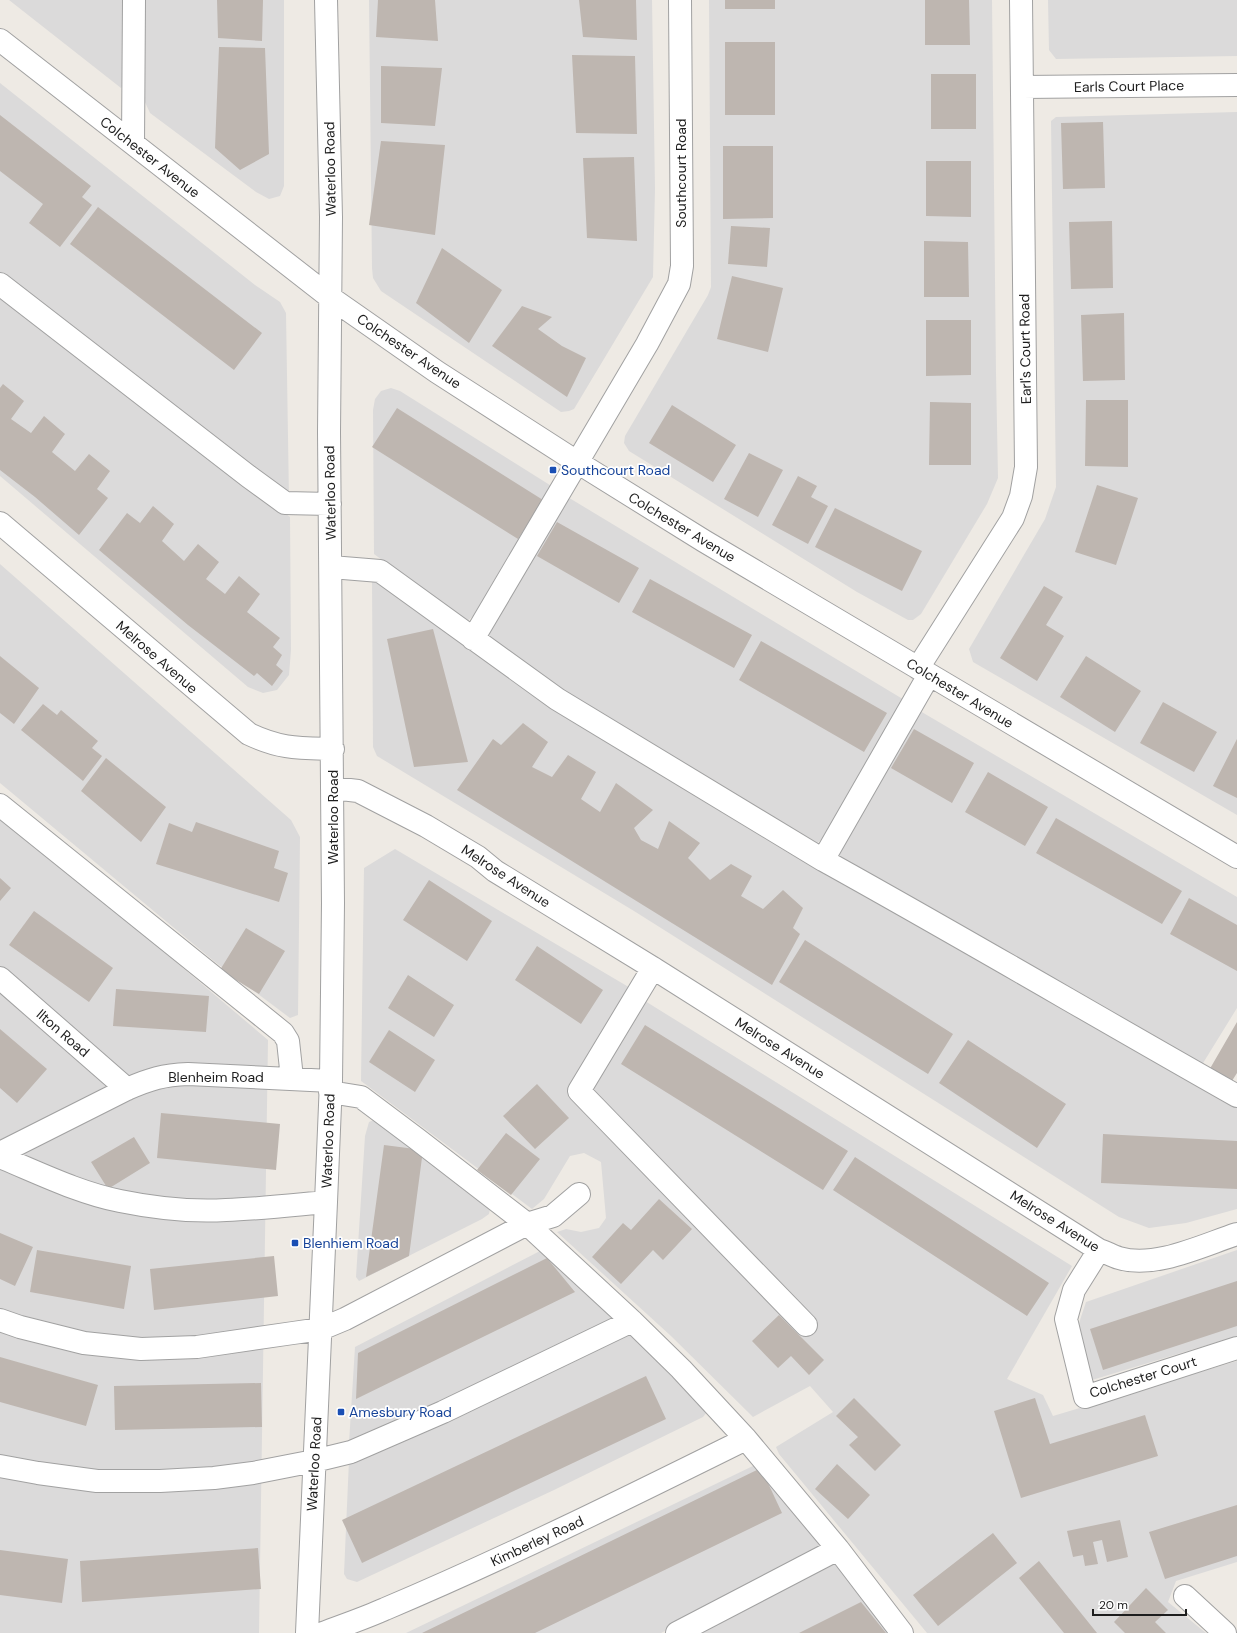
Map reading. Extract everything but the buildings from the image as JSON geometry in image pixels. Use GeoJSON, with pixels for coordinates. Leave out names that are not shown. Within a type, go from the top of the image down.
{"type":"FeatureCollection","features":[{"type":"Feature","properties":{"kind":"street"},"geometry":{"type":"LineString","coordinates":[[133,143],[134,0]]}},
{"type":"Feature","properties":{"kind":"street","name":"Waterloo Road"},"geometry":{"type":"LineString","coordinates":[[307,1633],[321,1329],[330,1086],[333,749],[330,504],[331,298],[326,0]]}},
{"type":"Feature","properties":{"kind":"street","name":"Southcourt Road"},"geometry":{"type":"LineString","coordinates":[[473,639],[647,344],[679,284],[682,266],[680,0]]}},
{"type":"Feature","properties":{"kind":"street","name":"Earl's Court Road"},"geometry":{"type":"LineString","coordinates":[[823,860],[923,671],[1013,518],[1021,496],[1026,467],[1021,0]]}},
{"type":"Feature","properties":{"kind":"street","name":"Colchester Avenue"},"geometry":{"type":"LineString","coordinates":[[0,40],[331,298],[437,372],[704,541],[1237,857]]}},
{"type":"Feature","properties":{"kind":"street","name":"Earls Court Place"},"geometry":{"type":"LineString","coordinates":[[1022,87],[1237,85]]}},
{"type":"Feature","properties":{"kind":"street"},"geometry":{"type":"LineString","coordinates":[[0,284],[285,503],[330,504]]}},
{"type":"Feature","properties":{"kind":"street","name":"Melrose Avenue"},"geometry":{"type":"LineString","coordinates":[[0,523],[249,734],[268,743],[291,748],[333,749]]}},
{"type":"Feature","properties":{"kind":"street"},"geometry":{"type":"LineString","coordinates":[[331,567],[380,570],[557,699],[823,860],[954,933],[1237,1096]]}},
{"type":"Feature","properties":{"kind":"street","name":"Melrose Avenue"},"geometry":{"type":"LineString","coordinates":[[333,788],[358,791],[426,826],[478,856],[495,871],[653,968],[1099,1250],[1120,1258],[1142,1261],[1162,1259],[1237,1234]]}},
{"type":"Feature","properties":{"kind":"street"},"geometry":{"type":"LineString","coordinates":[[0,805],[283,1033],[288,1041],[292,1078]]}},
{"type":"Feature","properties":{"kind":"street"},"geometry":{"type":"LineString","coordinates":[[653,968],[579,1091],[806,1325]]}},
{"type":"Feature","properties":{"kind":"street","name":"Ilton Road"},"geometry":{"type":"LineString","coordinates":[[0,978],[127,1089]]}},
{"type":"Feature","properties":{"kind":"street","name":"Blenheim Road"},"geometry":{"type":"LineString","coordinates":[[0,1153],[127,1089],[147,1080],[165,1075],[188,1074],[292,1078],[330,1086],[361,1097],[527,1224],[632,1321],[681,1369],[746,1439],[838,1549],[902,1633]]}},
{"type":"Feature","properties":{"kind":"street"},"geometry":{"type":"LineString","coordinates":[[0,1157],[76,1188],[119,1201],[157,1207],[192,1210],[227,1210],[326,1202]]}},
{"type":"Feature","properties":{"kind":"street"},"geometry":{"type":"LineString","coordinates":[[0,1320],[20,1327],[84,1343],[141,1349],[197,1347],[321,1329],[345,1319],[527,1224],[553,1216],[579,1194]]}},
{"type":"Feature","properties":{"kind":"street","name":"Colchester Court"},"geometry":{"type":"LineString","coordinates":[[1099,1250],[1074,1290],[1066,1319],[1085,1397],[1237,1348]]}},
{"type":"Feature","properties":{"kind":"street"},"geometry":{"type":"LineString","coordinates":[[0,1466],[38,1473],[97,1480],[160,1481],[214,1478],[253,1473],[351,1452],[443,1412],[632,1321]]}},
{"type":"Feature","properties":{"kind":"street","name":"Kimberley Road"},"geometry":{"type":"LineString","coordinates":[[323,1633],[384,1610],[508,1555],[746,1439]]}},
{"type":"Feature","properties":{"kind":"street"},"geometry":{"type":"LineString","coordinates":[[677,1633],[838,1549]]}},
{"type":"Feature","properties":{"kind":"street"},"geometry":{"type":"LineString","coordinates":[[1184,1596],[1225,1633]]}},
{"type":"Feature","properties":{"kind":"shaded area"},"geometry":{"type":"Polygon","coordinates":[[[9,0],[127,0],[128,79],[121,88],[9,0]]]}},
{"type":"Feature","properties":{"kind":"shaded area"},"geometry":{"type":"Polygon","coordinates":[[[143,0],[284,0],[284,186],[280,196],[269,199],[256,192],[150,113],[144,100],[143,0]]]}},
{"type":"Feature","properties":{"kind":"shaded area"},"geometry":{"type":"Polygon","coordinates":[[[369,0],[652,0],[655,189],[653,277],[574,409],[561,412],[381,291],[373,278],[369,0]]]}},
{"type":"Feature","properties":{"kind":"shaded area"},"geometry":{"type":"Polygon","coordinates":[[[709,0],[992,0],[998,478],[987,504],[921,614],[913,620],[908,620],[857,592],[629,451],[624,443],[625,436],[708,295],[711,287],[709,0]]]}},
{"type":"Feature","properties":{"kind":"shaded area"},"geometry":{"type":"Polygon","coordinates":[[[1048,0],[1237,0],[1237,56],[1056,59],[1049,50],[1048,0]]]}},
{"type":"Feature","properties":{"kind":"shaded area"},"geometry":{"type":"Polygon","coordinates":[[[0,83],[255,285],[280,302],[286,313],[289,499],[0,273],[0,83]]]}},
{"type":"Feature","properties":{"kind":"shaded area"},"geometry":{"type":"Polygon","coordinates":[[[1237,112],[1237,815],[973,662],[969,649],[1045,519],[1056,487],[1051,121],[1056,117],[1237,112]]]}},
{"type":"Feature","properties":{"kind":"shaded area"},"geometry":{"type":"Polygon","coordinates":[[[0,293],[290,517],[291,650],[289,675],[277,690],[263,693],[248,687],[0,476],[0,293]]]}},
{"type":"Feature","properties":{"kind":"shaded area"},"geometry":{"type":"Polygon","coordinates":[[[391,388],[400,391],[553,487],[476,614],[466,622],[374,554],[373,410],[375,399],[381,391],[391,388]]]}},
{"type":"Feature","properties":{"kind":"shaded area"},"geometry":{"type":"Polygon","coordinates":[[[566,496],[906,701],[827,833],[815,846],[569,698],[483,636],[566,496]]]}},
{"type":"Feature","properties":{"kind":"shaded area"},"geometry":{"type":"Polygon","coordinates":[[[0,564],[291,820],[300,837],[298,1015],[290,1018],[215,962],[0,783],[0,564]]]}},
{"type":"Feature","properties":{"kind":"shaded area"},"geometry":{"type":"Polygon","coordinates":[[[380,579],[1054,1001],[1237,1108],[1237,1209],[1186,1223],[1149,1228],[1119,1217],[634,911],[377,756],[373,747],[372,580],[380,579]]]}},
{"type":"Feature","properties":{"kind":"shaded area"},"geometry":{"type":"Polygon","coordinates":[[[920,711],[1237,897],[1237,1008],[1200,1068],[837,860],[842,841],[920,711]]]}},
{"type":"Feature","properties":{"kind":"shaded area"},"geometry":{"type":"Polygon","coordinates":[[[0,813],[268,1040],[259,1633],[0,1633],[0,813]]]}},
{"type":"Feature","properties":{"kind":"shaded area"},"geometry":{"type":"Polygon","coordinates":[[[395,849],[632,989],[568,1091],[639,1165],[593,1092],[593,1085],[645,1001],[1072,1266],[1007,1379],[1043,1395],[1053,1416],[1237,1361],[1237,1562],[1176,1581],[1168,1602],[1206,1633],[927,1633],[779,1454],[776,1447],[833,1412],[810,1386],[753,1417],[671,1336],[557,1232],[566,1229],[581,1232],[599,1228],[606,1218],[601,1162],[584,1153],[570,1156],[544,1199],[532,1209],[361,1081],[364,868],[395,849]]]}},
{"type":"Feature","properties":{"kind":"shaded area"},"geometry":{"type":"Polygon","coordinates":[[[376,1119],[490,1209],[489,1214],[482,1219],[359,1281],[356,1277],[365,1136],[369,1122],[376,1119]]]}},
{"type":"Feature","properties":{"kind":"shaded area"},"geometry":{"type":"Polygon","coordinates":[[[1237,1250],[1237,1336],[1092,1380],[1079,1323],[1086,1302],[1237,1250]]]}},
{"type":"Feature","properties":{"kind":"shaded area"},"geometry":{"type":"Polygon","coordinates":[[[540,1251],[616,1318],[528,1362],[349,1443],[355,1347],[540,1251]]]}},
{"type":"Feature","properties":{"kind":"shaded area"},"geometry":{"type":"Polygon","coordinates":[[[627,1332],[706,1408],[707,1412],[703,1417],[554,1490],[357,1582],[347,1579],[344,1574],[349,1460],[627,1332]]]}},
{"type":"Feature","properties":{"kind":"shaded area"},"geometry":{"type":"Polygon","coordinates":[[[755,1465],[823,1544],[812,1555],[661,1633],[406,1633],[755,1465]]]}},
{"type":"Feature","properties":{"kind":"shaded area"},"geometry":{"type":"Polygon","coordinates":[[[837,1562],[890,1633],[698,1633],[837,1562]]]}},
{"type":"Feature","properties":{"kind":"place","name":"Southcourt Road"},"geometry":{"type":"Point","coordinates":[553,470]}},
{"type":"Feature","properties":{"kind":"place","name":"Blenhiem Road"},"geometry":{"type":"Point","coordinates":[295,1243]}},
{"type":"Feature","properties":{"kind":"place","name":"Amesbury Road"},"geometry":{"type":"Point","coordinates":[341,1412]}}]}
